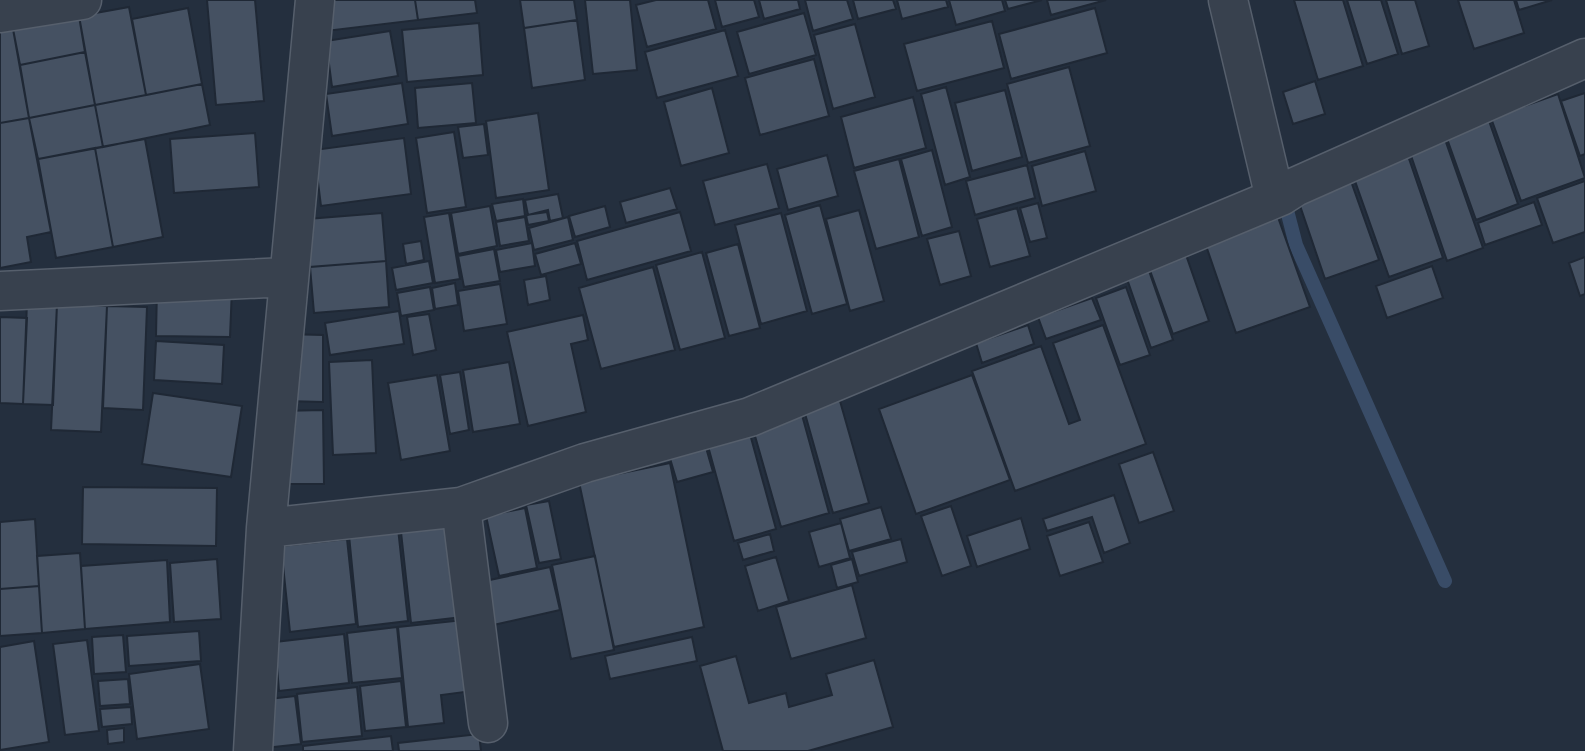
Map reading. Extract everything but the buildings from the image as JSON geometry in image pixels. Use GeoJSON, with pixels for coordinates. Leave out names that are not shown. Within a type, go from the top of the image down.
{"type":"FeatureCollection","features":[{"type":"Feature","properties":{"kind":"street"},"geometry":{"type":"LineString","coordinates":[[0,13],[82,0]]}},
{"type":"Feature","properties":{"kind":"street"},"geometry":{"type":"LineString","coordinates":[[253,751],[266,528],[280,394],[287,277],[315,0]]}},
{"type":"Feature","properties":{"kind":"street"},"geometry":{"type":"LineString","coordinates":[[1228,0],[1284,194]]}},
{"type":"Feature","properties":{"kind":"street"},"geometry":{"type":"LineString","coordinates":[[266,528],[461,507],[585,463],[750,417],[1284,194],[1585,58]]}},
{"type":"Feature","properties":{"kind":"street"},"geometry":{"type":"LineString","coordinates":[[0,291],[287,277]]}},
{"type":"Feature","properties":{"kind":"street"},"geometry":{"type":"LineString","coordinates":[[461,507],[488,723]]}},
{"type":"Feature","properties":{"kind":"waterway"},"geometry":{"type":"LineString","coordinates":[[1283,195],[1296,245],[1445,581]]}}]}
